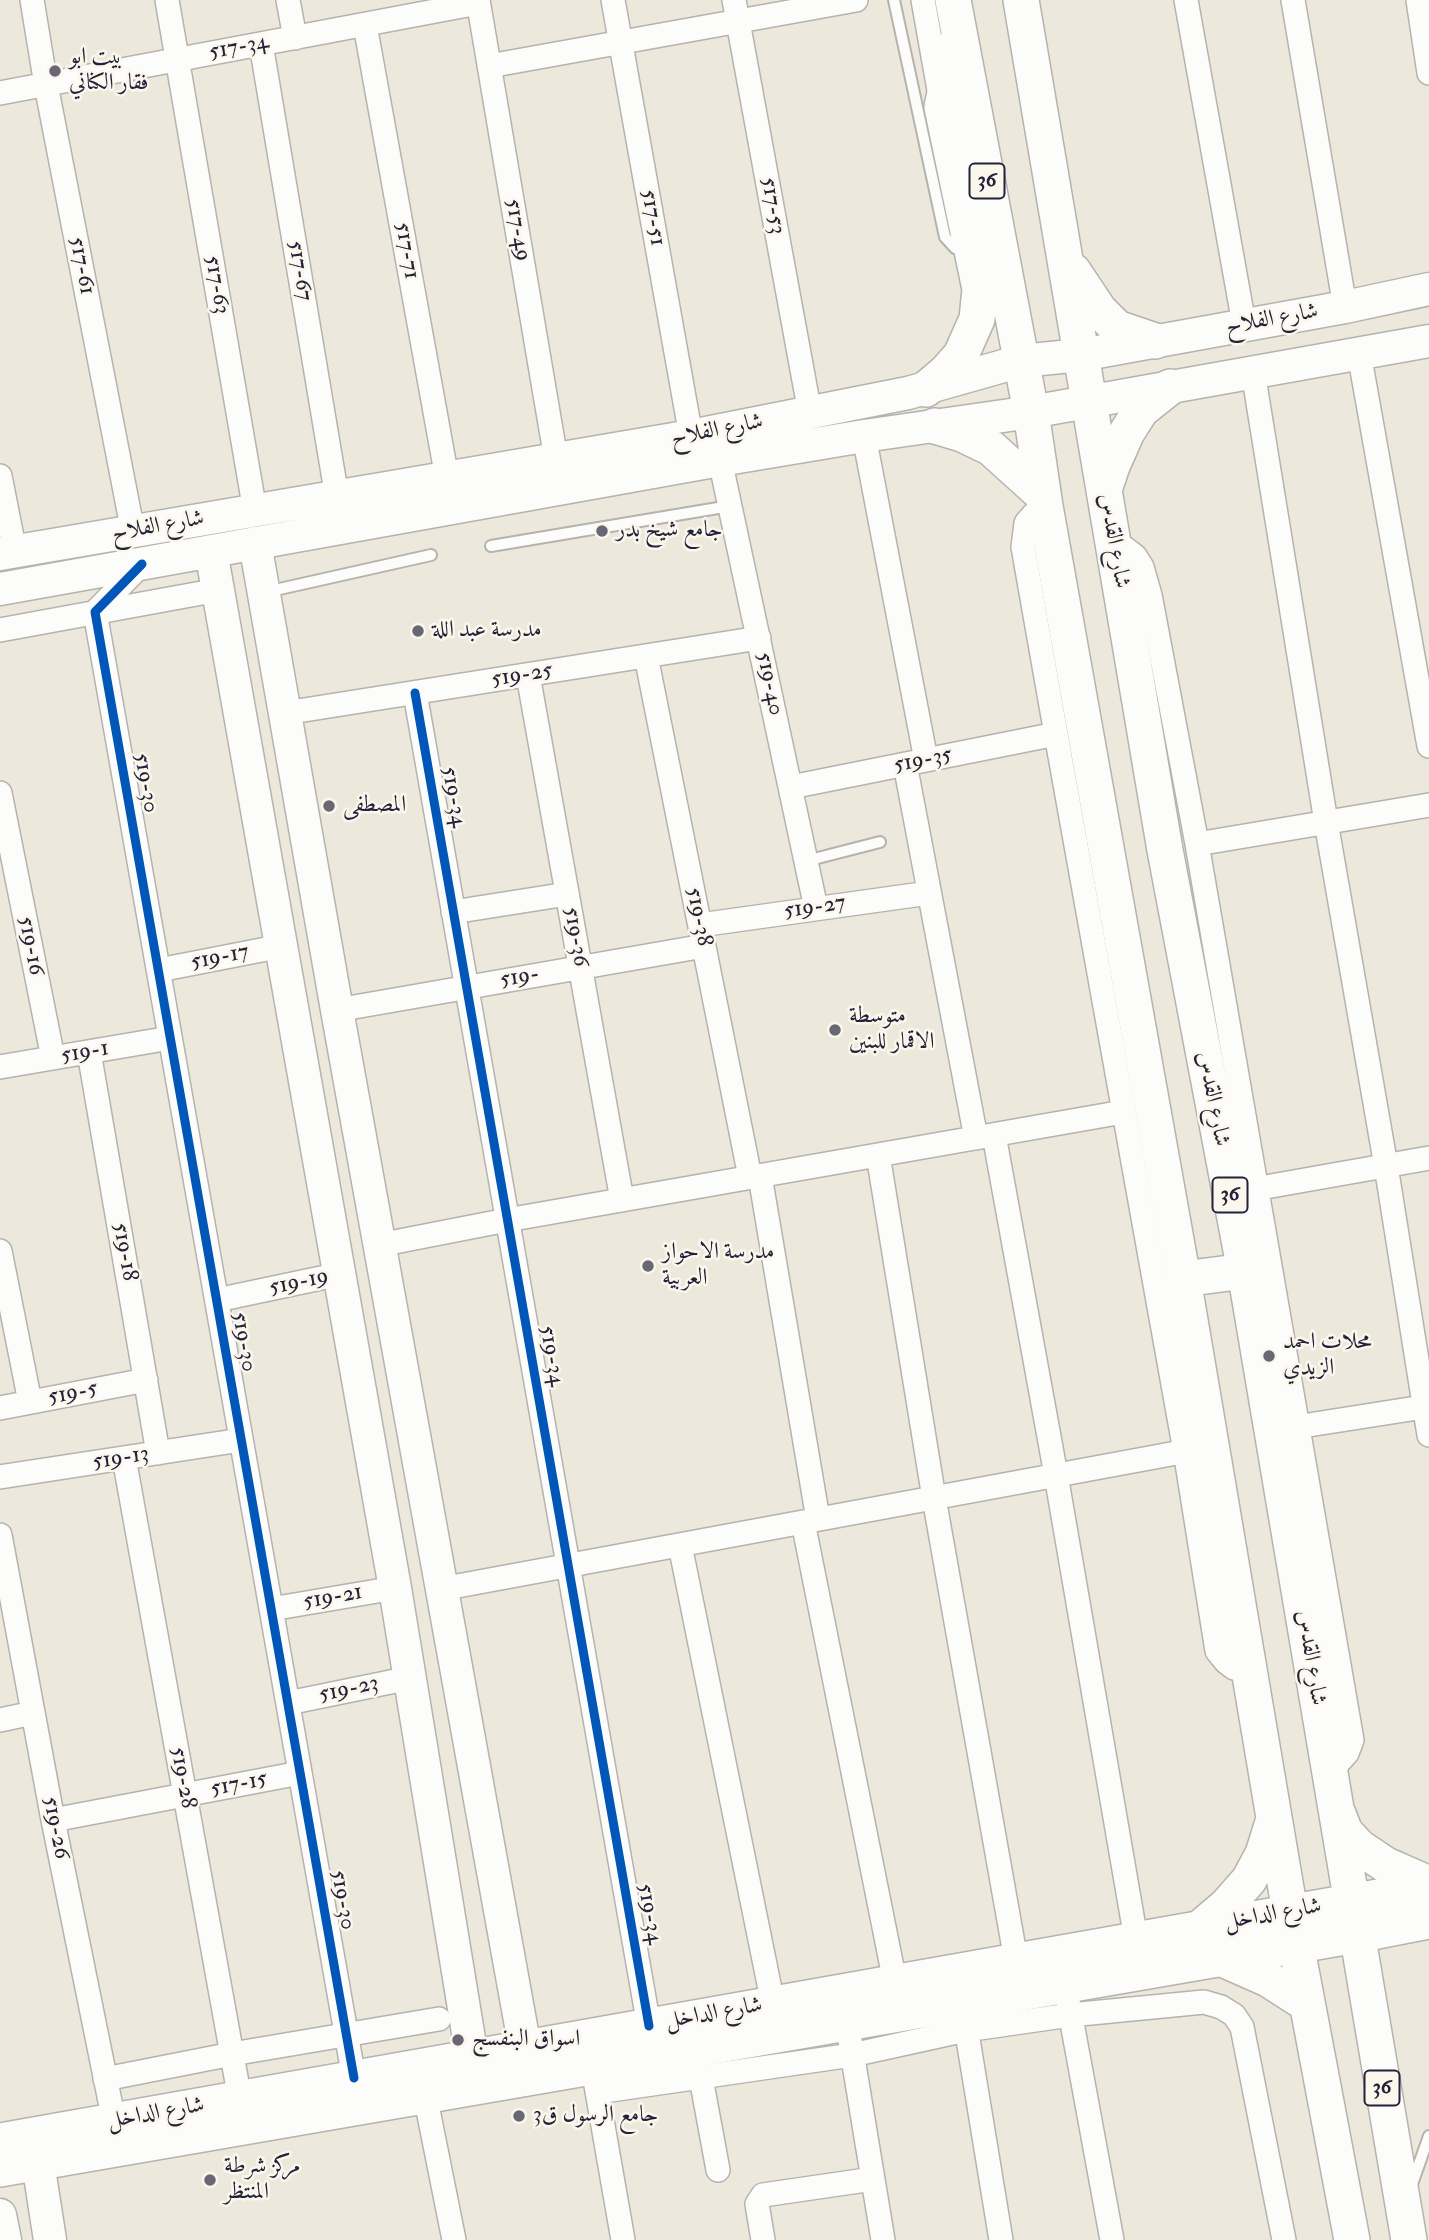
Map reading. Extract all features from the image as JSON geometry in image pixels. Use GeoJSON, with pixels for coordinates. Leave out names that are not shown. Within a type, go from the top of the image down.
{"type":"FeatureCollection","features":[{"type":"Feature","properties":{"kind":"main road","name":"شارع القدس"},"geometry":{"type":"LineString","coordinates":[[1021,0],[1165,850],[1243,1191],[1245,1271],[1285,1429],[1332,1788],[1350,1901],[1412,2225]]}},
{"type":"Feature","properties":{"kind":"main road"},"geometry":{"type":"LineString","coordinates":[[926,389],[961,355],[977,319],[979,289],[942,107],[955,16]]}},
{"type":"Feature","properties":{"kind":"main road","name":"36"},"geometry":{"type":"LineString","coordinates":[[955,16],[1031,412],[1044,501],[1183,1279],[1198,1449],[1249,1672],[1307,2004],[1352,2240]]}},
{"type":"Feature","properties":{"kind":"main road"},"geometry":{"type":"LineString","coordinates":[[1067,262],[1099,310],[1117,328],[1155,341]]}},
{"type":"Feature","properties":{"kind":"main road"},"geometry":{"type":"LineString","coordinates":[[1104,491],[1127,432],[1141,410],[1170,387]]}},
{"type":"Feature","properties":{"kind":"main road"},"geometry":{"type":"LineString","coordinates":[[935,426],[962,434],[991,448],[1044,501]]}},
{"type":"Feature","properties":{"kind":"main road"},"geometry":{"type":"LineString","coordinates":[[1183,1279],[1245,1271]]}},
{"type":"Feature","properties":{"kind":"main road"},"geometry":{"type":"LineString","coordinates":[[1332,1788],[1345,1832],[1359,1847],[1386,1865],[1429,1886]]}},
{"type":"Feature","properties":{"kind":"main road"},"geometry":{"type":"LineString","coordinates":[[1200,1928],[1226,1906],[1249,1880],[1264,1854],[1274,1819]]}},
{"type":"Feature","properties":{"kind":"main road","name":"شارع الداخل"},"geometry":{"type":"LineString","coordinates":[[0,2169],[425,2095],[595,2079],[850,2039],[964,2016],[1068,2000],[1219,1957],[1294,1928],[1350,1901],[1429,1886]]}},
{"type":"Feature","properties":{"kind":"main road","name":"شارع الداخل"},"geometry":{"type":"LineString","coordinates":[[0,2141],[1200,1928],[1294,1928],[1357,1935],[1429,1921]]}},
{"type":"Feature","properties":{"kind":"main road"},"geometry":{"type":"LineString","coordinates":[[1219,1957],[1268,1979],[1307,2004]]}},
{"type":"Feature","properties":{"kind":"street","name":"517-61"},"geometry":{"type":"LineString","coordinates":[[32,0],[133,532]]}},
{"type":"Feature","properties":{"kind":"street","name":"517-63"},"geometry":{"type":"LineString","coordinates":[[167,0],[255,511]]}},
{"type":"Feature","properties":{"kind":"street"},"geometry":{"type":"LineString","coordinates":[[288,0],[295,38]]}},
{"type":"Feature","properties":{"kind":"street","name":"517-51"},"geometry":{"type":"LineString","coordinates":[[613,0],[691,436]]}},
{"type":"Feature","properties":{"kind":"street"},"geometry":{"type":"LineString","coordinates":[[489,66],[621,43],[736,11],[856,0]]}},
{"type":"Feature","properties":{"kind":"street"},"geometry":{"type":"LineString","coordinates":[[923,0],[942,107]]}},
{"type":"Feature","properties":{"kind":"street"},"geometry":{"type":"LineString","coordinates":[[1186,0],[1244,324]]}},
{"type":"Feature","properties":{"kind":"street"},"geometry":{"type":"LineString","coordinates":[[1293,0],[1345,307]]}},
{"type":"Feature","properties":{"kind":"street"},"geometry":{"type":"LineString","coordinates":[[1418,0],[1429,73]]}},
{"type":"Feature","properties":{"kind":"street","name":"517-34"},"geometry":{"type":"LineString","coordinates":[[0,93],[365,25],[408,8],[478,2]]}},
{"type":"Feature","properties":{"kind":"street","name":"517-49"},"geometry":{"type":"LineString","coordinates":[[478,2],[556,459]]}},
{"type":"Feature","properties":{"kind":"street","name":"517-53"},"geometry":{"type":"LineString","coordinates":[[736,11],[810,413]]}},
{"type":"Feature","properties":{"kind":"street","name":"517-71"},"geometry":{"type":"LineString","coordinates":[[365,25],[447,478]]}},
{"type":"Feature","properties":{"kind":"street","name":"517-67"},"geometry":{"type":"LineString","coordinates":[[261,44],[337,497]]}},
{"type":"Feature","properties":{"kind":"street","name":"شارع الفلاح"},"geometry":{"type":"LineString","coordinates":[[7,553],[691,436],[926,389],[1021,361],[1081,355],[1429,289]]}},
{"type":"Feature","properties":{"kind":"street","name":"شارع الفلاح"},"geometry":{"type":"LineString","coordinates":[[0,589],[720,460],[1031,412],[1429,341]]}},
{"type":"Feature","properties":{"kind":"street"},"geometry":{"type":"LineString","coordinates":[[1359,353],[1429,746]]}},
{"type":"Feature","properties":{"kind":"street"},"geometry":{"type":"LineString","coordinates":[[1253,372],[1429,1436]]}},
{"type":"Feature","properties":{"kind":"street"},"geometry":{"type":"LineString","coordinates":[[864,436],[916,762],[929,893],[985,1136],[1056,1475],[1136,1939]]}},
{"type":"Feature","properties":{"kind":"street","name":"519-40"},"geometry":{"type":"LineString","coordinates":[[720,460],[816,908]]}},
{"type":"Feature","properties":{"kind":"street"},"geometry":{"type":"LineString","coordinates":[[0,476],[7,553]]}},
{"type":"Feature","properties":{"kind":"street"},"geometry":{"type":"LineString","coordinates":[[441,1589],[1198,1449],[1123,1112],[1023,547],[1026,523],[1044,501]]}},
{"type":"Feature","properties":{"kind":"street"},"geometry":{"type":"LineString","coordinates":[[255,543],[525,2048]]}},
{"type":"Feature","properties":{"kind":"street"},"geometry":{"type":"LineString","coordinates":[[1113,544],[1123,547],[1135,556],[1142,568],[1150,595],[1197,844],[1243,1191],[1285,1429],[1426,1407]]}},
{"type":"Feature","properties":{"kind":"street"},"geometry":{"type":"LineString","coordinates":[[211,551],[395,1588],[472,2057]]}},
{"type":"Feature","properties":{"kind":"street"},"geometry":{"type":"LineString","coordinates":[[95,612],[142,564]]}},
{"type":"Feature","properties":{"kind":"street"},"geometry":{"type":"LineString","coordinates":[[0,630],[218,590]]}},
{"type":"Feature","properties":{"kind":"street","name":"519-30"},"geometry":{"type":"LineString","coordinates":[[95,612],[354,2078]]}},
{"type":"Feature","properties":{"kind":"street","name":"519-25"},"geometry":{"type":"LineString","coordinates":[[285,713],[759,638]]}},
{"type":"Feature","properties":{"kind":"street","name":"519-38"},"geometry":{"type":"LineString","coordinates":[[646,656],[702,936],[755,1177],[810,1521],[895,1982]]}},
{"type":"Feature","properties":{"kind":"street","name":"519-36"},"geometry":{"type":"LineString","coordinates":[[528,675],[622,1200]]}},
{"type":"Feature","properties":{"kind":"street","name":"519-34"},"geometry":{"type":"LineString","coordinates":[[415,693],[649,2026]]}},
{"type":"Feature","properties":{"kind":"street","name":"519-35"},"geometry":{"type":"LineString","coordinates":[[791,787],[1056,734]]}},
{"type":"Feature","properties":{"kind":"street","name":"519-16"},"geometry":{"type":"LineString","coordinates":[[0,793],[53,1058]]}},
{"type":"Feature","properties":{"kind":"street"},"geometry":{"type":"LineString","coordinates":[[1197,844],[1429,805]]}},
{"type":"Feature","properties":{"kind":"street","name":"519-27"},"geometry":{"type":"LineString","coordinates":[[702,936],[816,908],[929,893]]}},
{"type":"Feature","properties":{"kind":"street"},"geometry":{"type":"LineString","coordinates":[[453,912],[567,894]]}},
{"type":"Feature","properties":{"kind":"street","name":"519-"},"geometry":{"type":"LineString","coordinates":[[337,1010],[581,967],[702,936]]}},
{"type":"Feature","properties":{"kind":"street","name":"519-17"},"geometry":{"type":"LineString","coordinates":[[159,970],[282,946]]}},
{"type":"Feature","properties":{"kind":"street","name":"519-1"},"geometry":{"type":"LineString","coordinates":[[0,1067],[170,1038]]}},
{"type":"Feature","properties":{"kind":"street","name":"519-18"},"geometry":{"type":"LineString","coordinates":[[89,1052],[159,1453]]}},
{"type":"Feature","properties":{"kind":"street"},"geometry":{"type":"LineString","coordinates":[[379,1245],[1123,1112]]}},
{"type":"Feature","properties":{"kind":"street"},"geometry":{"type":"LineString","coordinates":[[878,1155],[933,1498],[1016,1960]]}},
{"type":"Feature","properties":{"kind":"street"},"geometry":{"type":"LineString","coordinates":[[1243,1191],[1429,1158]]}},
{"type":"Feature","properties":{"kind":"street"},"geometry":{"type":"LineString","coordinates":[[0,1251],[30,1402]]}},
{"type":"Feature","properties":{"kind":"street","name":"519-19"},"geometry":{"type":"LineString","coordinates":[[217,1300],[340,1274]]}},
{"type":"Feature","properties":{"kind":"street"},"geometry":{"type":"LineString","coordinates":[[348,1319],[391,1312]]}},
{"type":"Feature","properties":{"kind":"street","name":"519-5"},"geometry":{"type":"LineString","coordinates":[[0,1408],[146,1380]]}},
{"type":"Feature","properties":{"kind":"street","name":"519-13"},"geometry":{"type":"LineString","coordinates":[[0,1477],[241,1440]]}},
{"type":"Feature","properties":{"kind":"street","name":"519-28"},"geometry":{"type":"LineString","coordinates":[[124,1458],[240,2099]]}},
{"type":"Feature","properties":{"kind":"street","name":"519-26"},"geometry":{"type":"LineString","coordinates":[[0,1535],[53,1820],[114,2121]]}},
{"type":"Feature","properties":{"kind":"street"},"geometry":{"type":"LineString","coordinates":[[680,1545],[774,2004]]}},
{"type":"Feature","properties":{"kind":"street","name":"519-21"},"geometry":{"type":"LineString","coordinates":[[271,1609],[395,1588]]}},
{"type":"Feature","properties":{"kind":"street","name":"519-23"},"geometry":{"type":"LineString","coordinates":[[288,1703],[410,1678]]}},
{"type":"Feature","properties":{"kind":"street"},"geometry":{"type":"LineString","coordinates":[[0,1720],[33,1713]]}},
{"type":"Feature","properties":{"kind":"street","name":"517-15"},"geometry":{"type":"LineString","coordinates":[[53,1820],[300,1773]]}},
{"type":"Feature","properties":{"kind":"street"},"geometry":{"type":"LineString","coordinates":[[1112,2240],[1068,2000],[1205,2002],[1234,2015],[1242,2027],[1284,2240]]}},
{"type":"Feature","properties":{"kind":"street"},"geometry":{"type":"LineString","coordinates":[[964,2016],[1000,2240]]}},
{"type":"Feature","properties":{"kind":"street"},"geometry":{"type":"LineString","coordinates":[[106,2079],[232,2054],[439,2019]]}},
{"type":"Feature","properties":{"kind":"street"},"geometry":{"type":"LineString","coordinates":[[623,2240],[595,2079],[701,2078],[850,2039],[883,2240]]}},
{"type":"Feature","properties":{"kind":"street"},"geometry":{"type":"LineString","coordinates":[[701,2078],[718,2170]]}},
{"type":"Feature","properties":{"kind":"street"},"geometry":{"type":"LineString","coordinates":[[425,2095],[454,2240]]}},
{"type":"Feature","properties":{"kind":"street"},"geometry":{"type":"LineString","coordinates":[[38,2162],[50,2240]]}},
{"type":"Feature","properties":{"kind":"street"},"geometry":{"type":"LineString","coordinates":[[763,2240],[757,2204],[762,2195],[873,2179]]}},
{"type":"Feature","properties":{"kind":"street"},"geometry":{"type":"LineString","coordinates":[[0,2215],[5,2240]]}},
{"type":"Feature","properties":{"kind":"lane"},"geometry":{"type":"LineString","coordinates":[[894,0],[945,237],[955,248],[973,255]]}},
{"type":"Feature","properties":{"kind":"lane"},"geometry":{"type":"LineString","coordinates":[[491,547],[730,506]]}},
{"type":"Feature","properties":{"kind":"lane"},"geometry":{"type":"LineString","coordinates":[[264,593],[431,555]]}},
{"type":"Feature","properties":{"kind":"lane"},"geometry":{"type":"LineString","coordinates":[[806,861],[880,842]]}},
{"type":"Feature","properties":{"kind":"lane"},"geometry":{"type":"LineString","coordinates":[[1412,2225],[1429,2136]]}},
{"type":"Feature","properties":{"kind":"cycle path"},"geometry":{"type":"LineString","coordinates":[[142,564],[95,612],[354,2078]]}},
{"type":"Feature","properties":{"kind":"cycle path"},"geometry":{"type":"LineString","coordinates":[[415,693],[649,2026]]}},
{"type":"Feature","properties":{"kind":"place","name":"بيت ابو فقار الكناني"},"geometry":{"type":"Point","coordinates":[55,71]}},
{"type":"Feature","properties":{"kind":"place","name":"جامع شيخ بدر"},"geometry":{"type":"Point","coordinates":[602,531]}},
{"type":"Feature","properties":{"kind":"place","name":"مدرسة عبد اللة"},"geometry":{"type":"Point","coordinates":[418,631]}},
{"type":"Feature","properties":{"kind":"place","name":"المصطفى"},"geometry":{"type":"Point","coordinates":[329,806]}},
{"type":"Feature","properties":{"kind":"place","name":"متوسطة الاقمار للبنين"},"geometry":{"type":"Point","coordinates":[835,1030]}},
{"type":"Feature","properties":{"kind":"place","name":"مدرسة الاحواز العربية"},"geometry":{"type":"Point","coordinates":[648,1266]}},
{"type":"Feature","properties":{"kind":"place","name":"محلات احمد الزيدي"},"geometry":{"type":"Point","coordinates":[1269,1356]}},
{"type":"Feature","properties":{"kind":"place","name":"اسواق البنفسج"},"geometry":{"type":"Point","coordinates":[458,2040]}},
{"type":"Feature","properties":{"kind":"place","name":"جامع الرسول ق3"},"geometry":{"type":"Point","coordinates":[519,2116]}},
{"type":"Feature","properties":{"kind":"place","name":"مركز شرطة المنتظر"},"geometry":{"type":"Point","coordinates":[210,2180]}}]}
